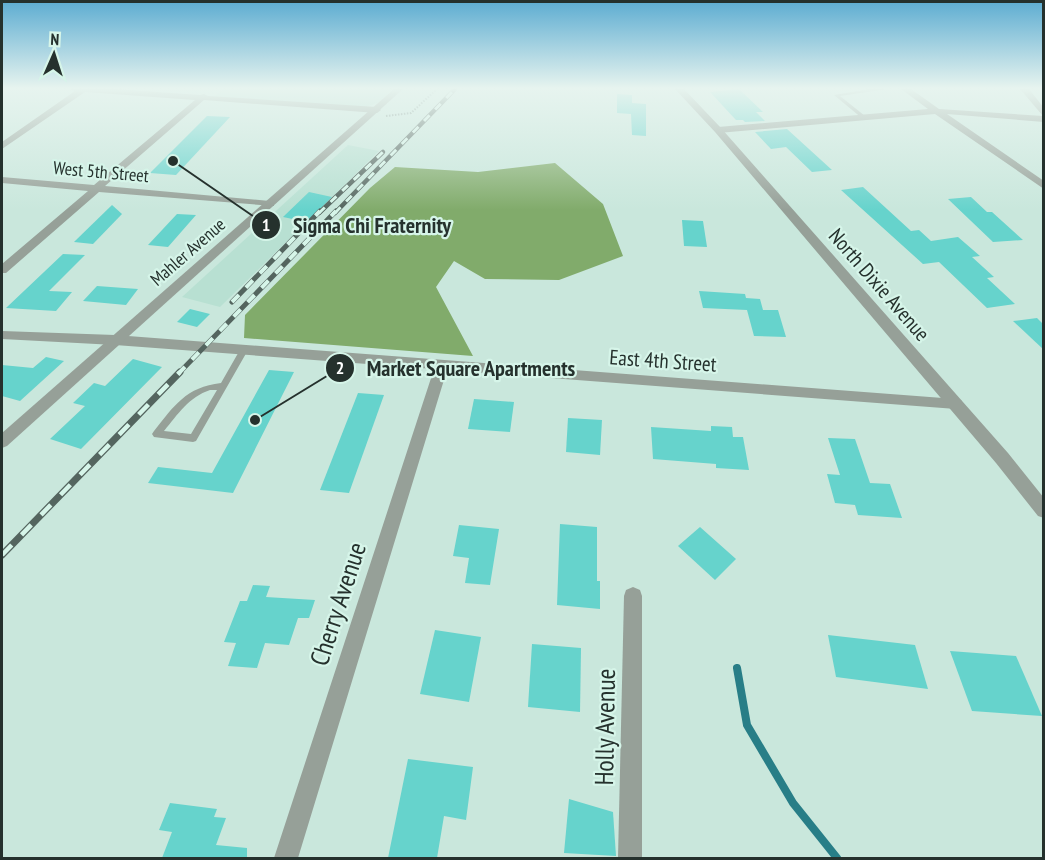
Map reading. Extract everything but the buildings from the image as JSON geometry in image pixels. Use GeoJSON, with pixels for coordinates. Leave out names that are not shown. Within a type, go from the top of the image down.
{"type":"FeatureCollection","features":[{"type":"Feature","properties":{"kind":"street"},"geometry":{"type":"LineString","coordinates":[[2,146],[26,129]]}},
{"type":"Feature","properties":{"kind":"street"},"geometry":{"type":"LineString","coordinates":[[2,270],[167,129]]}},
{"type":"Feature","properties":{"kind":"street","name":"Mahler Avenue"},"geometry":{"type":"LineString","coordinates":[[2,442],[355,129]]}},
{"type":"Feature","properties":{"kind":"street"},"geometry":{"type":"LineString","coordinates":[[718,130],[728,129]]}},
{"type":"Feature","properties":{"kind":"street"},"geometry":{"type":"LineString","coordinates":[[962,129],[1044,186]]}},
{"type":"Feature","properties":{"kind":"street","name":"North Dixie Avenue"},"geometry":{"type":"LineString","coordinates":[[718,130],[956,404],[1044,512]]}},
{"type":"Feature","properties":{"kind":"street","name":"West 5th Street"},"geometry":{"type":"LineString","coordinates":[[2,180],[270,204]]}},
{"type":"Feature","properties":{"kind":"street","name":"East 4th Street"},"geometry":{"type":"LineString","coordinates":[[2,335],[115,340],[956,404]]}},
{"type":"Feature","properties":{"kind":"street","name":"Cherry Avenue"},"geometry":{"type":"LineString","coordinates":[[286,858],[442,365]]}},
{"type":"Feature","properties":{"kind":"street","name":"Holly Avenue"},"geometry":{"type":"LineString","coordinates":[[630,858],[633,596]]}},
{"type":"Feature","properties":{"kind":"lane"},"geometry":{"type":"LineString","coordinates":[[222,386],[207,386],[191,393],[157,434],[193,438],[244,350]]}},
{"type":"Feature","properties":{"kind":"shaded area"},"geometry":{"type":"Polygon","coordinates":[[[348,145],[379,151],[220,307],[182,297],[348,145]]]}},
{"type":"Feature","properties":{"kind":"green space"},"geometry":{"type":"Polygon","coordinates":[[[555,163],[603,204],[623,256],[559,280],[485,279],[454,261],[436,287],[473,356],[244,338],[245,315],[370,188],[395,167],[478,172],[555,163]]]}},
{"type":"Feature","properties":{"kind":"waterway"},"geometry":{"type":"LineString","coordinates":[[737,668],[747,725],[793,803],[837,858]]}},
{"type":"Feature","properties":{"kind":"railway"},"geometry":{"type":"LineString","coordinates":[[335,213],[416,129]]}},
{"type":"Feature","properties":{"kind":"railway"},"geometry":{"type":"LineString","coordinates":[[319,213],[383,152]]}},
{"type":"Feature","properties":{"kind":"railway"},"geometry":{"type":"LineString","coordinates":[[232,302],[320,211]]}},
{"type":"Feature","properties":{"kind":"railway"},"geometry":{"type":"LineString","coordinates":[[178,374],[336,211]]}},
{"type":"Feature","properties":{"kind":"railway"},"geometry":{"type":"LineString","coordinates":[[2,555],[180,372]]}},
{"type":"Feature","properties":{"kind":"place","name":"Sigma Chi Fraternity"},"geometry":{"type":"Point","coordinates":[173,161]}},
{"type":"Feature","properties":{"kind":"place","name":"Market Square Apartments"},"geometry":{"type":"Point","coordinates":[255,420]}}]}
